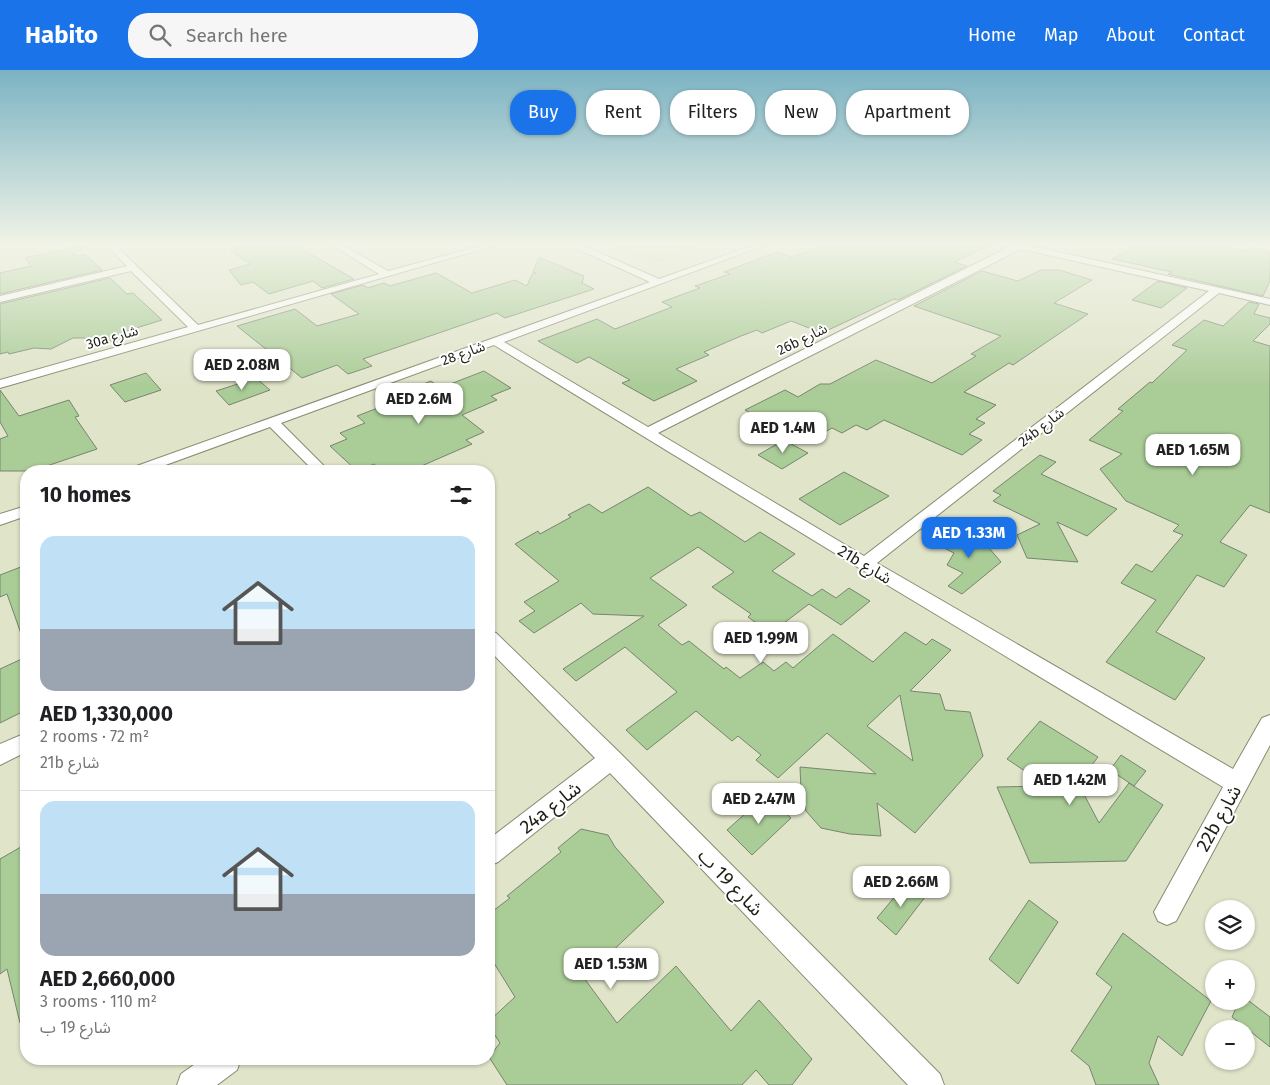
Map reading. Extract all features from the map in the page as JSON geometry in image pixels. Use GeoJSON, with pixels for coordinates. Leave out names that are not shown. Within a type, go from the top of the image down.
{"type":"FeatureCollection","features":[{"type":"Feature","properties":{"kind":"street"},"geometry":{"type":"LineString","coordinates":[[0,299],[28,292]]}},
{"type":"Feature","properties":{"kind":"street"},"geometry":{"type":"LineString","coordinates":[[158,292],[196,328]]}},
{"type":"Feature","properties":{"kind":"street","name":"30a شارع"},"geometry":{"type":"LineString","coordinates":[[0,384],[321,292]]}},
{"type":"Feature","properties":{"kind":"street","name":"شارع 28"},"geometry":{"type":"LineString","coordinates":[[153,465],[628,292]]}},
{"type":"Feature","properties":{"kind":"street","name":"26b شارع"},"geometry":{"type":"LineString","coordinates":[[649,432],[925,292]]}},
{"type":"Feature","properties":{"kind":"street","name":"24b شارع"},"geometry":{"type":"LineString","coordinates":[[865,564],[1215,292]]}},
{"type":"Feature","properties":{"kind":"street"},"geometry":{"type":"LineString","coordinates":[[1228,292],[1270,302]]}},
{"type":"Feature","properties":{"kind":"street","name":"21b شارع"},"geometry":{"type":"LineString","coordinates":[[495,341],[649,432],[865,564],[1238,783]]}},
{"type":"Feature","properties":{"kind":"street"},"geometry":{"type":"LineString","coordinates":[[272,422],[316,465]]}},
{"type":"Feature","properties":{"kind":"street"},"geometry":{"type":"LineString","coordinates":[[0,520],[20,513]]}},
{"type":"Feature","properties":{"kind":"street","name":"شارع 19 ب"},"geometry":{"type":"LineString","coordinates":[[495,644],[611,759],[930,1085]]}},
{"type":"Feature","properties":{"kind":"street","name":"22b شارع"},"geometry":{"type":"LineString","coordinates":[[1167,912],[1270,724]]}},
{"type":"Feature","properties":{"kind":"street"},"geometry":{"type":"LineString","coordinates":[[0,755],[20,745]]}},
{"type":"Feature","properties":{"kind":"street","name":"24a شارع"},"geometry":{"type":"LineString","coordinates":[[495,849],[611,759]]}},
{"type":"Feature","properties":{"kind":"street"},"geometry":{"type":"LineString","coordinates":[[192,1085],[218,1065]]}},
{"type":"Feature","properties":{"kind":"building"},"geometry":{"type":"Polygon","coordinates":[[[49,292],[133,293],[162,320],[120,333],[124,338],[92,347],[85,338],[73,338],[51,349],[34,348],[9,354],[8,352],[0,354],[0,304],[49,292]]]}},
{"type":"Feature","properties":{"kind":"building"},"geometry":{"type":"Polygon","coordinates":[[[337,292],[584,292],[505,318],[497,313],[363,359],[372,366],[348,374],[337,365],[302,378],[237,326],[295,309],[317,326],[359,314],[331,294],[337,292]]]}},
{"type":"Feature","properties":{"kind":"building"},"geometry":{"type":"Polygon","coordinates":[[[688,292],[913,292],[898,300],[894,299],[822,333],[791,321],[762,333],[757,330],[741,336],[704,352],[709,355],[676,369],[697,381],[654,401],[622,383],[630,380],[589,357],[577,363],[538,341],[597,319],[615,329],[672,307],[662,302],[688,292]]]}},
{"type":"Feature","properties":{"kind":"building"},"geometry":{"type":"Polygon","coordinates":[[[940,292],[1072,292],[1054,303],[1088,314],[1013,365],[1009,363],[964,392],[996,405],[976,419],[985,423],[969,434],[982,440],[962,455],[884,420],[867,430],[856,425],[842,433],[832,428],[806,443],[745,410],[785,390],[798,397],[820,384],[830,384],[876,360],[932,383],[976,356],[971,354],[1001,336],[914,306],[940,292]]]}},
{"type":"Feature","properties":{"kind":"building"},"geometry":{"type":"Polygon","coordinates":[[[1142,292],[1181,292],[1161,308],[1132,300],[1142,292]]]}},
{"type":"Feature","properties":{"kind":"building"},"geometry":{"type":"Polygon","coordinates":[[[1247,292],[1265,292],[1263,296],[1247,292]]]}},
{"type":"Feature","properties":{"kind":"building"},"geometry":{"type":"Polygon","coordinates":[[[1249,302],[1259,304],[1254,314],[1270,318],[1270,324],[1253,341],[1270,346],[1270,513],[1250,505],[1220,542],[1247,555],[1224,587],[1197,575],[1156,632],[1205,658],[1175,700],[1106,662],[1156,600],[1121,583],[1136,564],[1152,572],[1183,535],[1173,531],[1179,525],[1126,501],[1100,469],[1122,454],[1089,440],[1123,411],[1118,409],[1150,382],[1152,383],[1187,350],[1172,345],[1204,320],[1223,326],[1249,302]]]}},
{"type":"Feature","properties":{"kind":"building"},"geometry":{"type":"Polygon","coordinates":[[[484,371],[511,388],[491,396],[497,400],[462,415],[484,432],[466,440],[472,444],[424,465],[351,465],[330,446],[347,439],[340,433],[365,423],[357,416],[396,401],[391,397],[431,381],[440,388],[484,371]]]}},
{"type":"Feature","properties":{"kind":"building"},"geometry":{"type":"Polygon","coordinates":[[[146,373],[161,390],[125,402],[110,385],[146,373]]]}},
{"type":"Feature","properties":{"kind":"building"},"geometry":{"type":"Polygon","coordinates":[[[256,378],[270,390],[229,405],[216,391],[256,378]]]}},
{"type":"Feature","properties":{"kind":"building"},"geometry":{"type":"Polygon","coordinates":[[[0,390],[19,416],[69,400],[79,416],[75,417],[97,449],[50,465],[20,465],[20,471],[0,471],[0,439],[8,436],[0,422],[0,390]]]}},
{"type":"Feature","properties":{"kind":"building"},"geometry":{"type":"Polygon","coordinates":[[[784,440],[808,453],[782,469],[758,455],[784,440]]]}},
{"type":"Feature","properties":{"kind":"building"},"geometry":{"type":"Polygon","coordinates":[[[1040,455],[1056,462],[1041,474],[1117,509],[1087,536],[1057,522],[1078,562],[1027,558],[1017,535],[1040,524],[993,501],[1001,495],[993,491],[1040,455]]]}},
{"type":"Feature","properties":{"kind":"building"},"geometry":{"type":"Polygon","coordinates":[[[844,472],[889,496],[840,525],[799,499],[844,472]]]}},
{"type":"Feature","properties":{"kind":"building"},"geometry":{"type":"Polygon","coordinates":[[[648,487],[691,516],[700,512],[745,542],[760,532],[795,554],[772,571],[812,596],[822,589],[836,598],[849,588],[870,601],[841,625],[809,604],[776,629],[767,622],[762,627],[748,617],[751,614],[712,587],[734,572],[698,547],[650,578],[687,605],[658,625],[682,645],[689,641],[724,669],[726,667],[740,678],[763,662],[774,671],[786,662],[793,668],[833,634],[873,662],[905,632],[926,645],[932,639],[951,650],[910,691],[940,694],[945,710],[970,712],[983,756],[915,833],[877,803],[881,836],[850,834],[821,828],[806,811],[801,790],[800,767],[876,774],[827,733],[778,778],[756,760],[761,755],[738,736],[732,741],[696,711],[647,750],[626,730],[677,692],[625,647],[576,681],[563,669],[644,616],[593,614],[581,603],[534,633],[519,621],[535,611],[524,602],[559,581],[515,544],[538,531],[540,534],[571,517],[568,515],[589,504],[602,513],[648,487]],[[900,695],[867,726],[913,761],[900,695]]]}},
{"type":"Feature","properties":{"kind":"building"},"geometry":{"type":"Polygon","coordinates":[[[956,529],[982,540],[1001,562],[962,594],[948,586],[963,573],[947,565],[954,553],[938,545],[956,529]]]}},
{"type":"Feature","properties":{"kind":"building"},"geometry":{"type":"Polygon","coordinates":[[[20,567],[20,631],[7,594],[0,597],[0,575],[20,567]]]}},
{"type":"Feature","properties":{"kind":"building"},"geometry":{"type":"Polygon","coordinates":[[[20,660],[20,713],[0,723],[0,669],[20,660]]]}},
{"type":"Feature","properties":{"kind":"building"},"geometry":{"type":"Polygon","coordinates":[[[1040,721],[1098,757],[1078,783],[1099,823],[1129,783],[1163,805],[1126,861],[1030,863],[997,787],[1047,786],[1007,759],[1040,721]]]}},
{"type":"Feature","properties":{"kind":"building"},"geometry":{"type":"Polygon","coordinates":[[[1121,755],[1146,771],[1134,786],[1110,770],[1121,755]]]}},
{"type":"Feature","properties":{"kind":"building"},"geometry":{"type":"Polygon","coordinates":[[[766,795],[791,818],[752,855],[727,830],[766,795]]]}},
{"type":"Feature","properties":{"kind":"building"},"geometry":{"type":"Polygon","coordinates":[[[581,829],[608,835],[615,847],[664,902],[584,978],[617,1023],[676,966],[731,1031],[759,1000],[812,1059],[792,1085],[769,1085],[756,1070],[742,1085],[507,1085],[494,1065],[495,1049],[500,1043],[495,1035],[495,1015],[515,997],[495,965],[495,909],[510,898],[507,896],[561,852],[558,848],[581,829]]]}},
{"type":"Feature","properties":{"kind":"building"},"geometry":{"type":"Polygon","coordinates":[[[20,847],[20,1023],[7,969],[0,974],[0,859],[20,847]]]}},
{"type":"Feature","properties":{"kind":"building"},"geometry":{"type":"Polygon","coordinates":[[[907,882],[925,897],[896,935],[877,918],[907,882]]]}},
{"type":"Feature","properties":{"kind":"building"},"geometry":{"type":"Polygon","coordinates":[[[1029,900],[1058,922],[1018,984],[989,959],[1029,900]]]}},
{"type":"Feature","properties":{"kind":"building"},"geometry":{"type":"Polygon","coordinates":[[[1123,933],[1205,996],[1206,1010],[1182,1056],[1158,1036],[1149,1063],[1159,1085],[1096,1085],[1089,1066],[1071,1051],[1112,987],[1096,974],[1123,933]]]}},
{"type":"Feature","properties":{"kind":"building"},"geometry":{"type":"Polygon","coordinates":[[[1255,1006],[1270,1017],[1270,1047],[1255,1035],[1255,1020],[1236,1020],[1232,1017],[1235,1010],[1255,1010],[1255,1006]]]}}]}
